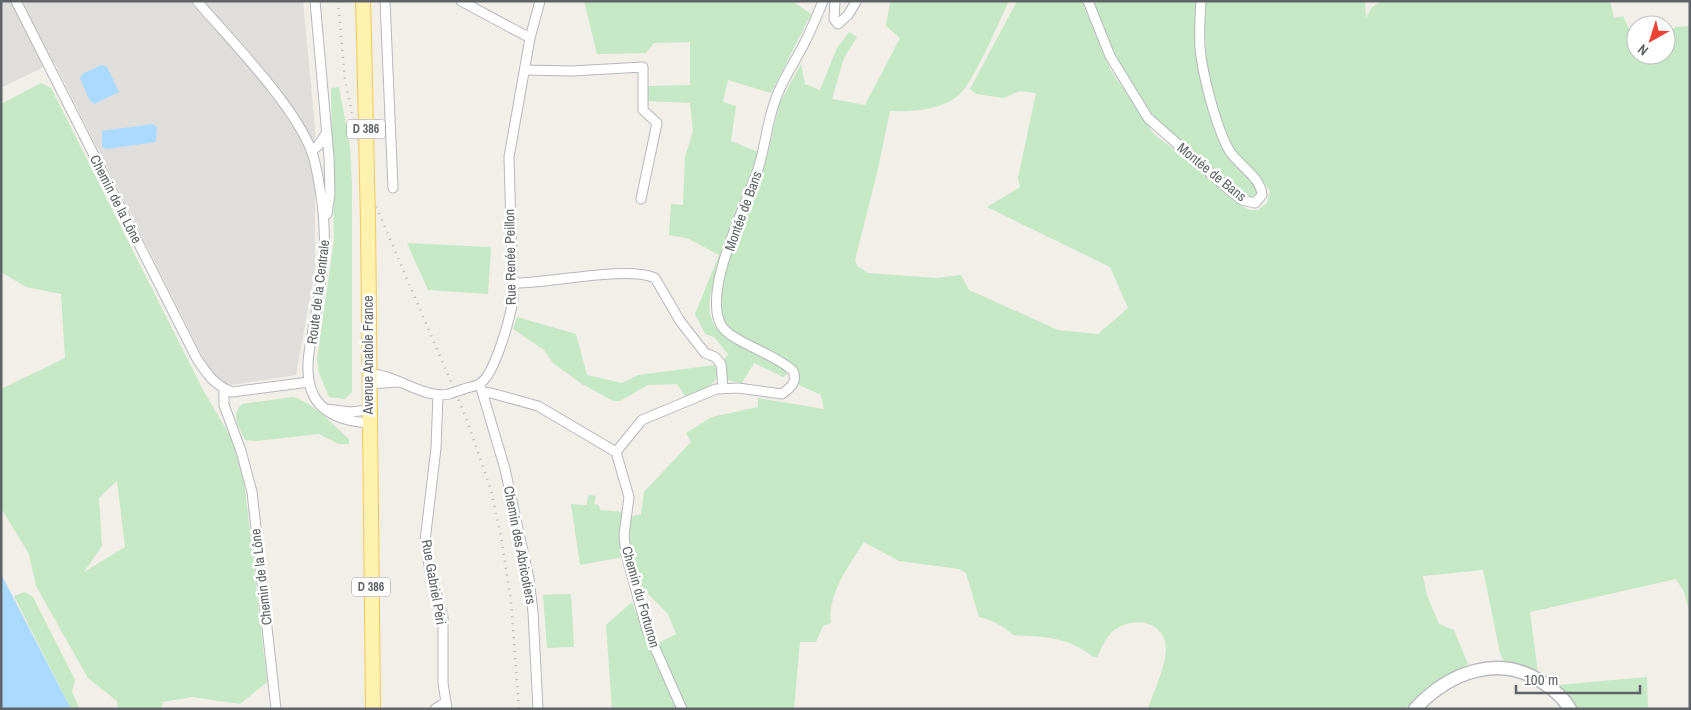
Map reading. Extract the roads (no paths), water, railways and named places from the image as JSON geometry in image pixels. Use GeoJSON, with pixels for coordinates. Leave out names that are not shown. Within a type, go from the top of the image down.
{"type":"FeatureCollection","features":[{"type":"Feature","properties":{"kind":"main road","name":"Avenue Anatole France"},"geometry":{"type":"LineString","coordinates":[[363,1],[373,709]]}},
{"type":"Feature","properties":{"kind":"street","name":"Chemin de la Lône"},"geometry":{"type":"LineString","coordinates":[[16,1],[197,359],[208,377],[224,389],[224,405],[252,492],[276,709]]}},
{"type":"Feature","properties":{"kind":"street","name":"Route de la Centrale"},"geometry":{"type":"LineString","coordinates":[[197,1],[278,97],[312,151],[326,224],[323,272],[310,353],[309,382]]}},
{"type":"Feature","properties":{"kind":"street"},"geometry":{"type":"LineString","coordinates":[[315,1],[329,158],[330,194],[326,224]]}},
{"type":"Feature","properties":{"kind":"street"},"geometry":{"type":"LineString","coordinates":[[385,1],[393,188]]}},
{"type":"Feature","properties":{"kind":"street"},"geometry":{"type":"LineString","coordinates":[[461,1],[530,38]]}},
{"type":"Feature","properties":{"kind":"street","name":"Rue Renée Peillon"},"geometry":{"type":"LineString","coordinates":[[481,388],[507,330],[513,300],[509,157],[530,38],[540,1]]}},
{"type":"Feature","properties":{"kind":"street","name":"Montée de Bans"},"geometry":{"type":"LineString","coordinates":[[723,388],[782,394],[790,388],[794,381],[793,371],[783,361],[734,338],[722,328],[716,314],[715,300],[717,284],[758,167],[774,104],[823,1]]}},
{"type":"Feature","properties":{"kind":"street"},"geometry":{"type":"LineString","coordinates":[[835,1],[834,18],[838,24],[848,15],[856,2]]}},
{"type":"Feature","properties":{"kind":"street","name":"Montée de Bans"},"geometry":{"type":"LineString","coordinates":[[1088,1],[1110,56],[1148,118],[1242,200],[1255,203],[1262,195],[1259,183],[1236,160],[1220,129],[1201,55],[1201,1]]}},
{"type":"Feature","properties":{"kind":"street"},"geometry":{"type":"LineString","coordinates":[[525,70],[572,71],[644,67],[643,110],[657,123],[641,199]]}},
{"type":"Feature","properties":{"kind":"street"},"geometry":{"type":"LineString","coordinates":[[312,151],[322,141],[327,132]]}},
{"type":"Feature","properties":{"kind":"street"},"geometry":{"type":"LineString","coordinates":[[315,164],[329,158]]}},
{"type":"Feature","properties":{"kind":"street"},"geometry":{"type":"LineString","coordinates":[[368,379],[399,382],[438,395],[450,394],[464,389],[481,388],[538,406],[616,452],[642,420],[657,412],[723,388],[721,364],[715,356],[705,353],[680,321],[655,278],[649,275],[616,274],[513,284]]}},
{"type":"Feature","properties":{"kind":"street"},"geometry":{"type":"LineString","coordinates":[[224,389],[245,392],[309,382],[324,408],[368,417]]}},
{"type":"Feature","properties":{"kind":"street","name":"Chemin des Abricotiers"},"geometry":{"type":"LineString","coordinates":[[481,388],[505,469],[527,570],[533,612],[538,709]]}},
{"type":"Feature","properties":{"kind":"street","name":"Rue Gabriel Péri"},"geometry":{"type":"LineString","coordinates":[[438,395],[436,448],[425,541],[430,571],[443,617],[443,683],[447,705]]}},
{"type":"Feature","properties":{"kind":"street","name":"Chemin du Fortunon"},"geometry":{"type":"LineString","coordinates":[[616,452],[628,497],[624,535],[626,554],[648,630],[682,709]]}},
{"type":"Feature","properties":{"kind":"street"},"geometry":{"type":"LineString","coordinates":[[1415,709],[1438,687],[1460,675],[1481,669],[1498,668],[1515,670],[1536,678],[1554,690],[1570,709]]}},
{"type":"Feature","properties":{"kind":"street"},"geometry":{"type":"LineString","coordinates":[[435,709],[447,705]]}},
{"type":"Feature","properties":{"kind":"water"},"geometry":{"type":"Polygon","coordinates":[[[102,65],[107,67],[119,92],[94,104],[89,99],[80,78],[84,73],[102,65]]]}},
{"type":"Feature","properties":{"kind":"water"},"geometry":{"type":"Polygon","coordinates":[[[153,124],[157,127],[156,142],[106,149],[102,147],[102,131],[153,124]]]}},
{"type":"Feature","properties":{"kind":"water"},"geometry":{"type":"Polygon","coordinates":[[[1,574],[71,709],[1,709],[1,574]]]}},
{"type":"Feature","properties":{"kind":"railway"},"geometry":{"type":"LineString","coordinates":[[338,1],[345,81],[370,192],[465,415],[491,490],[501,537],[511,601],[519,709]]}}]}
